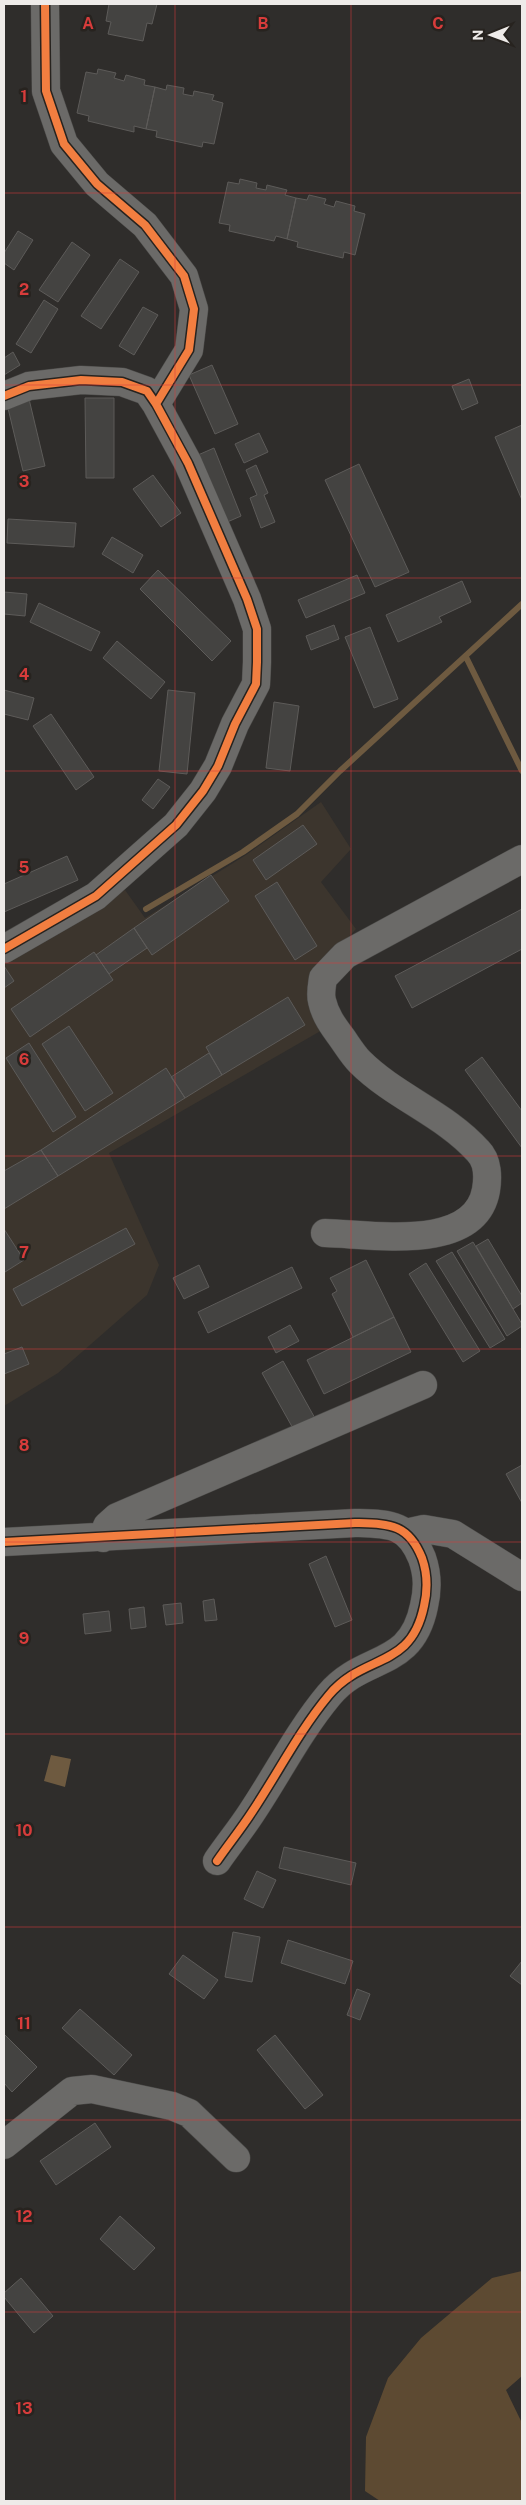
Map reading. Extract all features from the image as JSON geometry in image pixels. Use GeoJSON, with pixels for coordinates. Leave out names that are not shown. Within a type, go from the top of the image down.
{"type":"FeatureCollection","features":[{"type":"Feature","properties":{"kind":"street"},"geometry":{"type":"LineString","coordinates":[[45,4],[46,92],[64,144],[96,184],[145,225],[184,276],[194,309],[189,350],[156,404]]}},
{"type":"Feature","properties":{"kind":"street"},"geometry":{"type":"LineString","coordinates":[[4,396],[29,386],[81,380],[122,382],[147,392],[156,404],[188,463],[247,599],[257,630],[256,684],[235,724],[218,766],[203,791],[176,825],[96,896],[4,948]]}},
{"type":"Feature","properties":{"kind":"street"},"geometry":{"type":"LineString","coordinates":[[325,1233],[411,1236],[436,1234],[454,1229],[477,1214],[484,1198],[487,1181],[486,1166],[480,1152],[456,1131],[359,1062],[329,1021],[322,1000],[323,978],[345,955],[522,859]]}},
{"type":"Feature","properties":{"kind":"street"},"geometry":{"type":"LineString","coordinates":[[103,1538],[107,1526],[117,1517],[423,1385]]}},
{"type":"Feature","properties":{"kind":"street"},"geometry":{"type":"LineString","coordinates":[[4,1542],[355,1523],[385,1524],[403,1529],[417,1546],[427,1573],[421,1622],[411,1641],[397,1653],[358,1670],[329,1694],[216,1861]]}},
{"type":"Feature","properties":{"kind":"street"},"geometry":{"type":"LineString","coordinates":[[406,1533],[424,1529],[453,1534],[522,1577]]}},
{"type":"Feature","properties":{"kind":"street"},"geometry":{"type":"LineString","coordinates":[[4,2145],[72,2091],[92,2089],[172,2106],[189,2113],[236,2158]]}},
{"type":"Feature","properties":{"kind":"shaded area"},"geometry":{"type":"Polygon","coordinates":[[[321,802],[351,849],[321,882],[356,929],[335,952],[324,1029],[109,1153],[159,1265],[147,1295],[58,1373],[4,1406],[4,958],[125,890],[145,918],[246,855],[321,802]]]}},
{"type":"Feature","properties":{"kind":"shaded area"},"geometry":{"type":"Polygon","coordinates":[[[51,1755],[71,1759],[65,1787],[44,1781],[51,1755]]]}},
{"type":"Feature","properties":{"kind":"shaded area"},"geometry":{"type":"Polygon","coordinates":[[[522,2271],[522,2376],[506,2390],[522,2423],[522,2501],[380,2501],[365,2491],[366,2437],[388,2378],[421,2338],[492,2278],[522,2271]]]}},
{"type":"Feature","properties":{"kind":"building"},"geometry":{"type":"Polygon","coordinates":[[[109,4],[157,4],[152,24],[147,23],[143,41],[108,34],[111,22],[106,21],[109,4]]]}},
{"type":"Feature","properties":{"kind":"building"},"geometry":{"type":"Polygon","coordinates":[[[98,69],[116,73],[114,78],[124,81],[126,75],[145,80],[144,85],[155,87],[146,129],[134,126],[134,132],[88,121],[89,116],[77,113],[86,72],[97,74],[98,69]]]}},
{"type":"Feature","properties":{"kind":"building"},"geometry":{"type":"Polygon","coordinates":[[[167,85],[184,88],[183,94],[193,96],[194,91],[214,95],[212,100],[223,103],[214,144],[203,142],[202,147],[156,137],[157,131],[146,129],[155,87],[166,90],[167,85]]]}},
{"type":"Feature","properties":{"kind":"building"},"geometry":{"type":"Polygon","coordinates":[[[240,179],[257,183],[256,188],[266,190],[267,185],[287,190],[285,195],[296,198],[287,239],[276,236],[274,241],[229,231],[230,225],[219,223],[228,182],[239,184],[240,179]]]}},
{"type":"Feature","properties":{"kind":"building"},"geometry":{"type":"Polygon","coordinates":[[[309,195],[326,199],[324,204],[334,207],[336,201],[355,206],[354,211],[365,214],[355,255],[344,252],[343,258],[297,247],[298,242],[287,239],[296,198],[307,200],[309,195]]]}},
{"type":"Feature","properties":{"kind":"building"},"geometry":{"type":"Polygon","coordinates":[[[18,231],[33,240],[14,270],[4,263],[4,253],[18,231]]]}},
{"type":"Feature","properties":{"kind":"building"},"geometry":{"type":"Polygon","coordinates":[[[72,242],[90,255],[58,302],[39,290],[72,242]]]}},
{"type":"Feature","properties":{"kind":"building"},"geometry":{"type":"Polygon","coordinates":[[[120,259],[139,272],[101,329],[81,316],[120,259]]]}},
{"type":"Feature","properties":{"kind":"building"},"geometry":{"type":"Polygon","coordinates":[[[44,300],[58,309],[31,353],[16,344],[44,300]]]}},
{"type":"Feature","properties":{"kind":"building"},"geometry":{"type":"Polygon","coordinates":[[[143,307],[158,315],[134,355],[119,346],[143,307]]]}},
{"type":"Feature","properties":{"kind":"building"},"geometry":{"type":"Polygon","coordinates":[[[13,352],[20,365],[4,375],[4,358],[13,352]]]}},
{"type":"Feature","properties":{"kind":"building"},"geometry":{"type":"Polygon","coordinates":[[[212,365],[238,424],[215,434],[189,375],[212,365]]]}},
{"type":"Feature","properties":{"kind":"building"},"geometry":{"type":"Polygon","coordinates":[[[469,379],[478,403],[462,410],[452,386],[469,379]]]}},
{"type":"Feature","properties":{"kind":"building"},"geometry":{"type":"Polygon","coordinates":[[[85,398],[114,398],[114,478],[86,478],[85,398]]]}},
{"type":"Feature","properties":{"kind":"building"},"geometry":{"type":"Polygon","coordinates":[[[29,399],[45,466],[23,471],[7,404],[29,399]]]}},
{"type":"Feature","properties":{"kind":"building"},"geometry":{"type":"Polygon","coordinates":[[[522,425],[522,500],[495,437],[522,425]]]}},
{"type":"Feature","properties":{"kind":"building"},"geometry":{"type":"Polygon","coordinates":[[[259,433],[268,452],[244,463],[235,444],[259,433]]]}},
{"type":"Feature","properties":{"kind":"building"},"geometry":{"type":"Polygon","coordinates":[[[214,448],[241,516],[225,523],[198,455],[214,448]]]}},
{"type":"Feature","properties":{"kind":"building"},"geometry":{"type":"Polygon","coordinates":[[[359,464],[409,572],[375,587],[325,480],[359,464]]]}},
{"type":"Feature","properties":{"kind":"building"},"geometry":{"type":"Polygon","coordinates":[[[256,465],[268,493],[264,495],[275,522],[261,528],[250,498],[257,495],[246,470],[256,465]]]}},
{"type":"Feature","properties":{"kind":"building"},"geometry":{"type":"Polygon","coordinates":[[[153,475],[181,513],[161,527],[133,489],[153,475]]]}},
{"type":"Feature","properties":{"kind":"building"},"geometry":{"type":"Polygon","coordinates":[[[8,519],[76,523],[74,547],[7,543],[8,519]]]}},
{"type":"Feature","properties":{"kind":"building"},"geometry":{"type":"Polygon","coordinates":[[[112,537],[143,555],[133,573],[102,554],[112,537]]]}},
{"type":"Feature","properties":{"kind":"building"},"geometry":{"type":"Polygon","coordinates":[[[158,570],[231,641],[212,661],[140,589],[158,570]]]}},
{"type":"Feature","properties":{"kind":"building"},"geometry":{"type":"Polygon","coordinates":[[[357,575],[365,593],[306,618],[298,600],[357,575]]]}},
{"type":"Feature","properties":{"kind":"building"},"geometry":{"type":"Polygon","coordinates":[[[462,581],[471,602],[439,617],[442,622],[398,642],[386,615],[462,581]]]}},
{"type":"Feature","properties":{"kind":"building"},"geometry":{"type":"Polygon","coordinates":[[[4,592],[27,594],[25,616],[4,614],[4,592]]]}},
{"type":"Feature","properties":{"kind":"building"},"geometry":{"type":"Polygon","coordinates":[[[39,603],[100,632],[91,651],[30,622],[39,603]]]}},
{"type":"Feature","properties":{"kind":"building"},"geometry":{"type":"Polygon","coordinates":[[[334,625],[339,639],[311,650],[306,636],[334,625]]]}},
{"type":"Feature","properties":{"kind":"building"},"geometry":{"type":"Polygon","coordinates":[[[370,627],[398,699],[374,708],[345,637],[370,627]]]}},
{"type":"Feature","properties":{"kind":"building"},"geometry":{"type":"Polygon","coordinates":[[[117,641],[165,682],[151,699],[103,658],[117,641]]]}},
{"type":"Feature","properties":{"kind":"building"},"geometry":{"type":"Polygon","coordinates":[[[4,690],[34,698],[28,720],[4,714],[4,690]]]}},
{"type":"Feature","properties":{"kind":"building"},"geometry":{"type":"Polygon","coordinates":[[[168,690],[195,693],[187,774],[159,771],[168,690]]]}},
{"type":"Feature","properties":{"kind":"building"},"geometry":{"type":"Polygon","coordinates":[[[274,702],[299,706],[290,771],[266,768],[274,702]]]}},
{"type":"Feature","properties":{"kind":"building"},"geometry":{"type":"Polygon","coordinates":[[[51,714],[94,777],[76,790],[33,726],[51,714]]]}},
{"type":"Feature","properties":{"kind":"building"},"geometry":{"type":"Polygon","coordinates":[[[158,779],[170,787],[153,809],[142,800],[158,779]]]}},
{"type":"Feature","properties":{"kind":"building"},"geometry":{"type":"Polygon","coordinates":[[[303,825],[317,844],[266,880],[253,860],[303,825]]]}},
{"type":"Feature","properties":{"kind":"building"},"geometry":{"type":"Polygon","coordinates":[[[67,856],[78,880],[4,912],[4,884],[67,856]]]}},
{"type":"Feature","properties":{"kind":"building"},"geometry":{"type":"Polygon","coordinates":[[[211,875],[229,901],[152,955],[134,928],[211,875]]]}},
{"type":"Feature","properties":{"kind":"building"},"geometry":{"type":"Polygon","coordinates":[[[277,882],[317,946],[295,960],[255,896],[277,882]]]}},
{"type":"Feature","properties":{"kind":"building"},"geometry":{"type":"Polygon","coordinates":[[[522,909],[522,949],[412,1008],[395,976],[522,909]]]}},
{"type":"Feature","properties":{"kind":"building"},"geometry":{"type":"Polygon","coordinates":[[[134,928],[147,948],[109,974],[96,955],[134,928]]]}},
{"type":"Feature","properties":{"kind":"building"},"geometry":{"type":"Polygon","coordinates":[[[94,952],[113,980],[30,1037],[11,1009],[94,952]]]}},
{"type":"Feature","properties":{"kind":"building"},"geometry":{"type":"Polygon","coordinates":[[[4,966],[14,981],[4,988],[4,966]]]}},
{"type":"Feature","properties":{"kind":"building"},"geometry":{"type":"Polygon","coordinates":[[[288,997],[305,1025],[222,1075],[206,1047],[288,997]]]}},
{"type":"Feature","properties":{"kind":"building"},"geometry":{"type":"Polygon","coordinates":[[[69,1026],[113,1093],[85,1111],[42,1044],[69,1026]]]}},
{"type":"Feature","properties":{"kind":"building"},"geometry":{"type":"Polygon","coordinates":[[[29,1043],[76,1117],[53,1132],[6,1058],[29,1043]]]}},
{"type":"Feature","properties":{"kind":"building"},"geometry":{"type":"Polygon","coordinates":[[[209,1053],[222,1075],[185,1098],[171,1077],[209,1053]]]}},
{"type":"Feature","properties":{"kind":"building"},"geometry":{"type":"Polygon","coordinates":[[[482,1057],[522,1111],[522,1148],[465,1070],[482,1057]]]}},
{"type":"Feature","properties":{"kind":"building"},"geometry":{"type":"Polygon","coordinates":[[[166,1068],[185,1098],[58,1176],[41,1150],[166,1068]]]}},
{"type":"Feature","properties":{"kind":"building"},"geometry":{"type":"Polygon","coordinates":[[[41,1150],[58,1176],[4,1209],[4,1171],[41,1150]]]}},
{"type":"Feature","properties":{"kind":"building"},"geometry":{"type":"Polygon","coordinates":[[[126,1228],[135,1244],[22,1306],[13,1289],[126,1228]]]}},
{"type":"Feature","properties":{"kind":"building"},"geometry":{"type":"Polygon","coordinates":[[[4,1229],[24,1260],[5,1272],[4,1270],[4,1229]]]}},
{"type":"Feature","properties":{"kind":"building"},"geometry":{"type":"Polygon","coordinates":[[[488,1239],[522,1296],[522,1303],[513,1309],[476,1246],[488,1239]]]}},
{"type":"Feature","properties":{"kind":"building"},"geometry":{"type":"Polygon","coordinates":[[[473,1242],[522,1324],[522,1326],[507,1336],[457,1251],[473,1242]]]}},
{"type":"Feature","properties":{"kind":"building"},"geometry":{"type":"Polygon","coordinates":[[[452,1252],[505,1339],[490,1348],[436,1261],[452,1252]]]}},
{"type":"Feature","properties":{"kind":"building"},"geometry":{"type":"Polygon","coordinates":[[[366,1260],[394,1317],[353,1337],[332,1294],[337,1291],[330,1278],[366,1260]]]}},
{"type":"Feature","properties":{"kind":"building"},"geometry":{"type":"Polygon","coordinates":[[[426,1263],[480,1351],[463,1362],[409,1274],[426,1263]]]}},
{"type":"Feature","properties":{"kind":"building"},"geometry":{"type":"Polygon","coordinates":[[[199,1265],[209,1287],[184,1299],[173,1278],[199,1265]]]}},
{"type":"Feature","properties":{"kind":"building"},"geometry":{"type":"Polygon","coordinates":[[[292,1267],[302,1288],[208,1333],[198,1312],[292,1267]]]}},
{"type":"Feature","properties":{"kind":"building"},"geometry":{"type":"Polygon","coordinates":[[[394,1317],[411,1352],[324,1394],[307,1360],[394,1317]]]}},
{"type":"Feature","properties":{"kind":"building"},"geometry":{"type":"Polygon","coordinates":[[[290,1325],[299,1341],[276,1353],[268,1337],[290,1325]]]}},
{"type":"Feature","properties":{"kind":"building"},"geometry":{"type":"Polygon","coordinates":[[[22,1347],[29,1364],[4,1374],[4,1354],[22,1347]]]}},
{"type":"Feature","properties":{"kind":"building"},"geometry":{"type":"Polygon","coordinates":[[[283,1361],[316,1420],[295,1432],[262,1373],[283,1361]]]}},
{"type":"Feature","properties":{"kind":"building"},"geometry":{"type":"Polygon","coordinates":[[[522,1465],[522,1503],[506,1474],[522,1465]]]}},
{"type":"Feature","properties":{"kind":"building"},"geometry":{"type":"Polygon","coordinates":[[[326,1556],[352,1620],[335,1627],[309,1564],[326,1556]]]}},
{"type":"Feature","properties":{"kind":"building"},"geometry":{"type":"Polygon","coordinates":[[[214,1599],[217,1620],[205,1621],[203,1601],[214,1599]]]}},
{"type":"Feature","properties":{"kind":"building"},"geometry":{"type":"Polygon","coordinates":[[[181,1603],[183,1623],[166,1625],[163,1605],[181,1603]]]}},
{"type":"Feature","properties":{"kind":"building"},"geometry":{"type":"Polygon","coordinates":[[[144,1607],[146,1627],[131,1629],[129,1609],[144,1607]]]}},
{"type":"Feature","properties":{"kind":"building"},"geometry":{"type":"Polygon","coordinates":[[[109,1611],[111,1631],[85,1634],[83,1614],[109,1611]]]}},
{"type":"Feature","properties":{"kind":"building"},"geometry":{"type":"Polygon","coordinates":[[[284,1847],[356,1863],[351,1885],[279,1868],[284,1847]]]}},
{"type":"Feature","properties":{"kind":"building"},"geometry":{"type":"Polygon","coordinates":[[[257,1871],[276,1880],[263,1908],[244,1899],[257,1871]]]}},
{"type":"Feature","properties":{"kind":"building"},"geometry":{"type":"Polygon","coordinates":[[[233,1932],[260,1937],[252,1982],[225,1977],[233,1932]]]}},
{"type":"Feature","properties":{"kind":"building"},"geometry":{"type":"Polygon","coordinates":[[[288,1940],[353,1961],[345,1984],[281,1963],[288,1940]]]}},
{"type":"Feature","properties":{"kind":"building"},"geometry":{"type":"Polygon","coordinates":[[[183,1955],[218,1980],[204,1999],[169,1974],[183,1955]]]}},
{"type":"Feature","properties":{"kind":"building"},"geometry":{"type":"Polygon","coordinates":[[[522,1961],[522,1985],[510,1976],[522,1961]]]}},
{"type":"Feature","properties":{"kind":"building"},"geometry":{"type":"Polygon","coordinates":[[[357,1989],[370,1994],[360,2020],[347,2015],[357,1989]]]}},
{"type":"Feature","properties":{"kind":"building"},"geometry":{"type":"Polygon","coordinates":[[[80,2009],[132,2055],[114,2075],[62,2028],[80,2009]]]}},
{"type":"Feature","properties":{"kind":"building"},"geometry":{"type":"Polygon","coordinates":[[[4,2034],[37,2067],[12,2092],[4,2083],[4,2034]]]}},
{"type":"Feature","properties":{"kind":"building"},"geometry":{"type":"Polygon","coordinates":[[[275,2035],[323,2095],[305,2109],[257,2050],[275,2035]]]}},
{"type":"Feature","properties":{"kind":"building"},"geometry":{"type":"Polygon","coordinates":[[[95,2123],[111,2147],[56,2185],[40,2161],[95,2123]]]}},
{"type":"Feature","properties":{"kind":"building"},"geometry":{"type":"Polygon","coordinates":[[[120,2216],[155,2248],[134,2270],[100,2239],[120,2216]]]}},
{"type":"Feature","properties":{"kind":"building"},"geometry":{"type":"Polygon","coordinates":[[[21,2278],[53,2316],[34,2333],[4,2297],[4,2293],[21,2278]]]}},
{"type":"Feature","properties":{"kind":"waterway"},"geometry":{"type":"LineString","coordinates":[[146,909],[243,852],[297,814],[340,771],[522,604]]}},
{"type":"Feature","properties":{"kind":"waterway"},"geometry":{"type":"LineString","coordinates":[[466,657],[522,771]]}},
{"type":"Feature","properties":{"kind":"cycle path"},"geometry":{"type":"LineString","coordinates":[[45,4],[46,91],[64,144],[97,184],[145,225],[184,276],[194,309],[189,350],[156,404]]}},
{"type":"Feature","properties":{"kind":"cycle path"},"geometry":{"type":"LineString","coordinates":[[4,396],[29,386],[81,380],[122,382],[147,391],[188,463],[247,599],[257,629],[256,684],[235,724],[218,766],[203,791],[176,825],[96,896],[4,949]]}},
{"type":"Feature","properties":{"kind":"cycle path"},"geometry":{"type":"LineString","coordinates":[[4,1542],[355,1523],[387,1525],[396,1528],[404,1532],[416,1546],[422,1558],[427,1582],[424,1606],[418,1626],[409,1641],[385,1659],[357,1672],[329,1695],[308,1723],[252,1812],[217,1861]]}}]}
